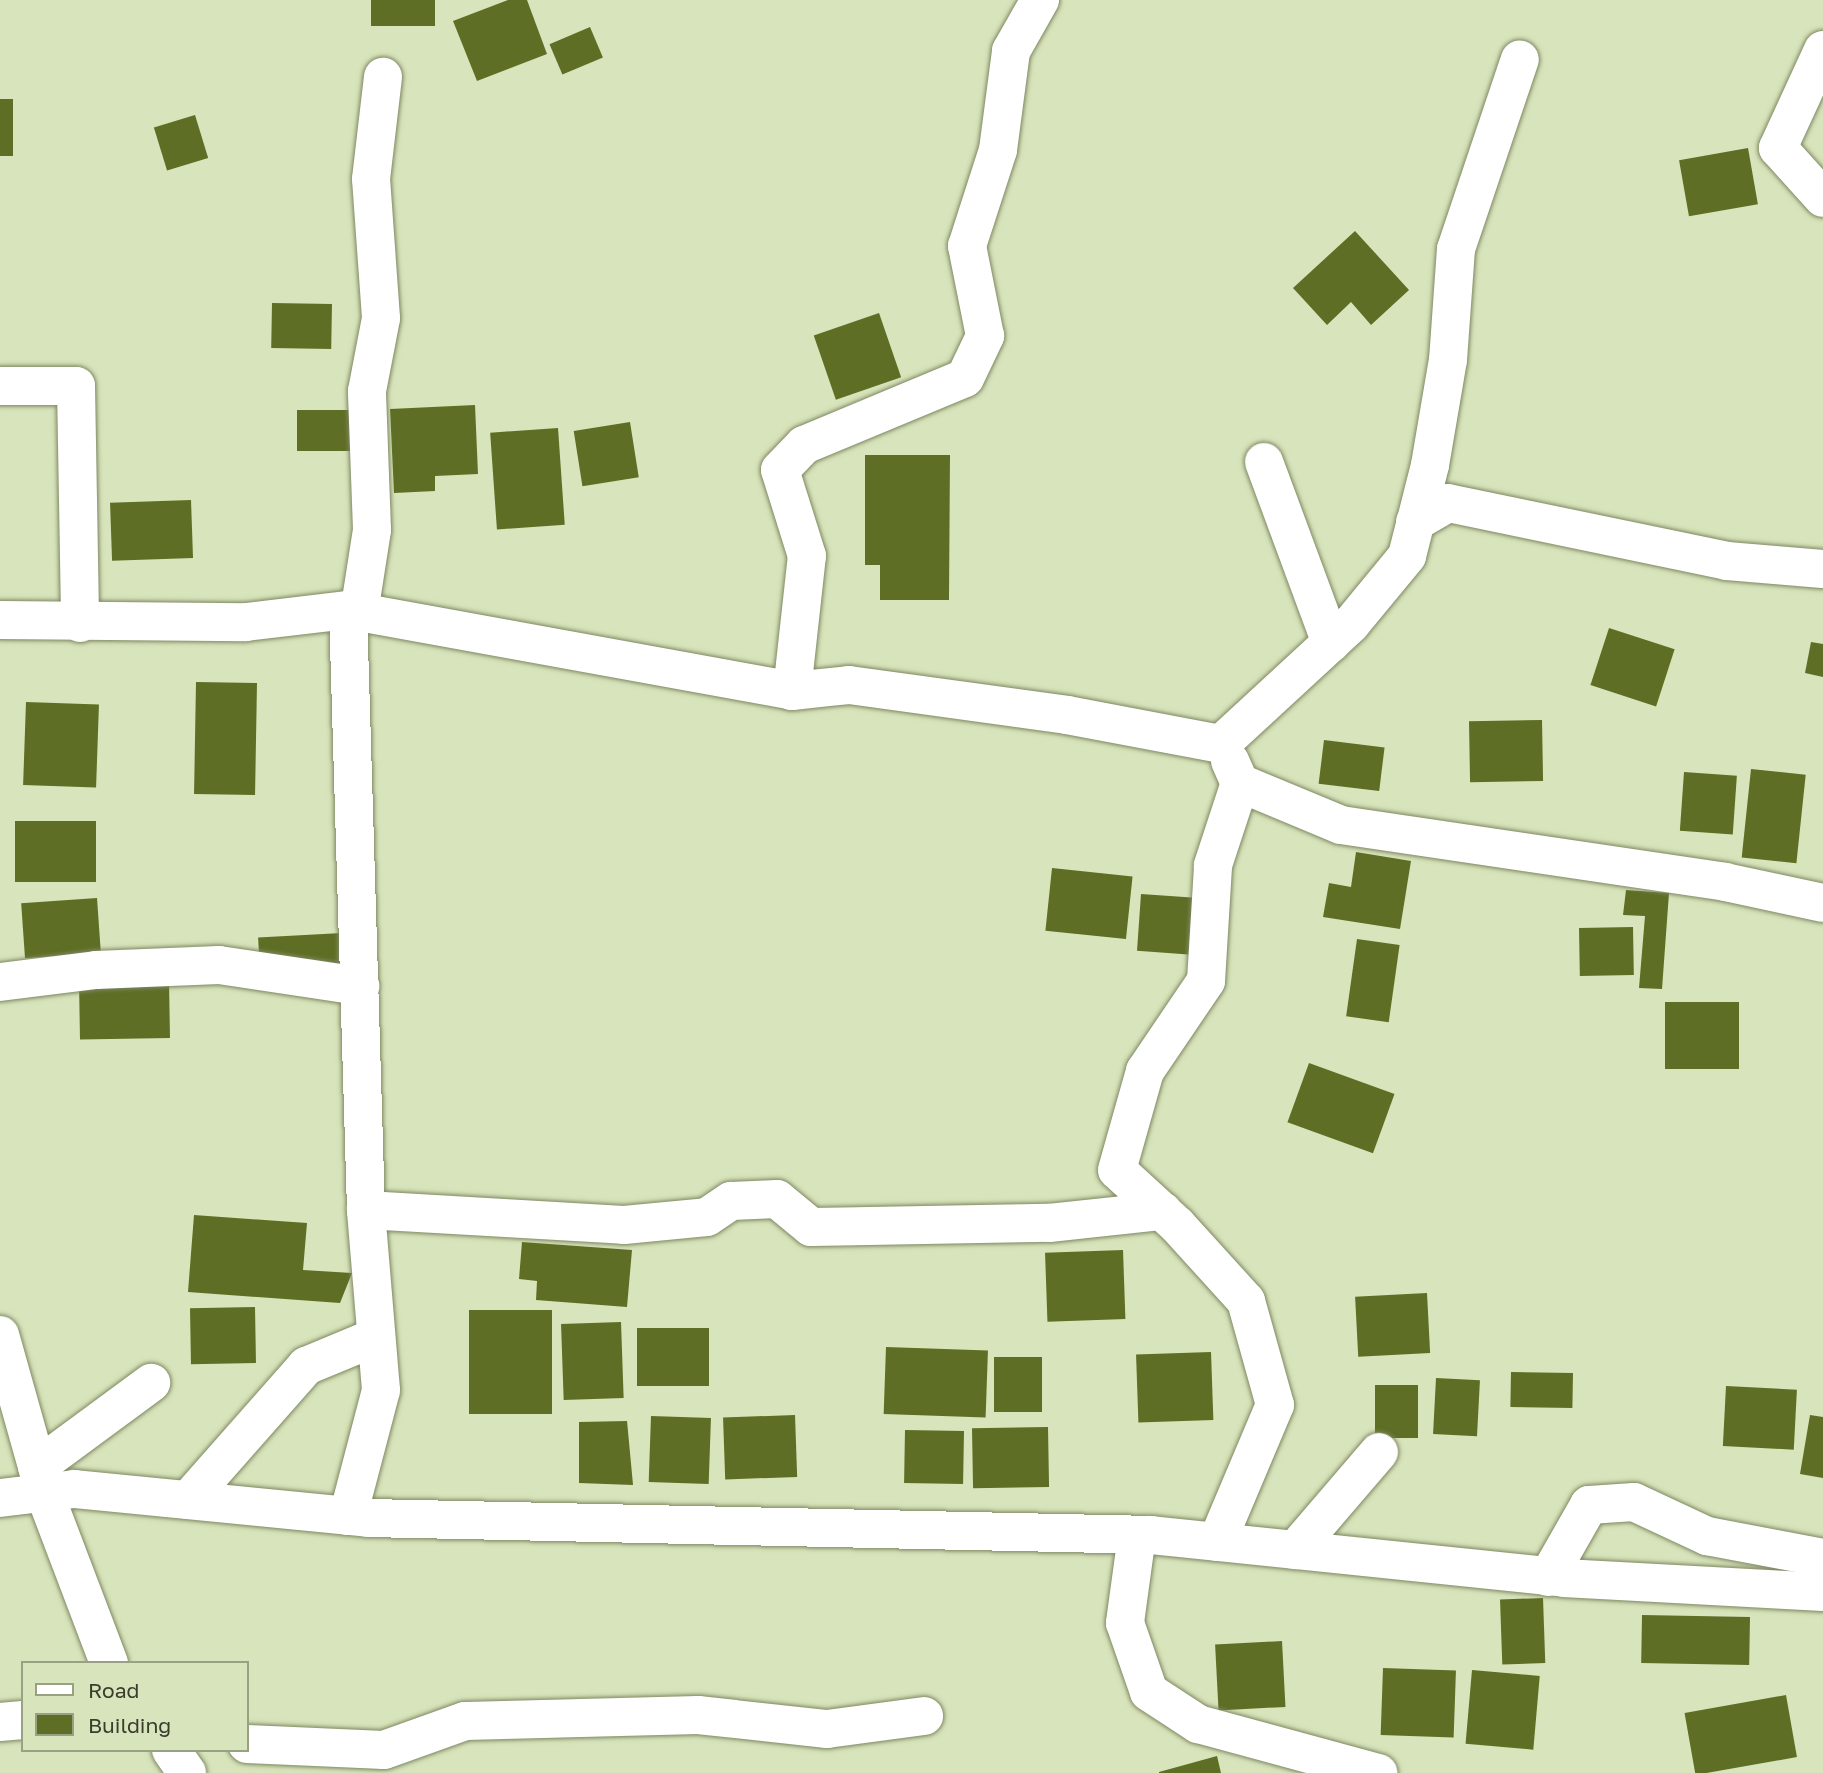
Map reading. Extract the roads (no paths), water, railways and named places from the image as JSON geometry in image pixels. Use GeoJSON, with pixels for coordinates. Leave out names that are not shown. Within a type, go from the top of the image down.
{"type":"FeatureCollection","features":[{"type":"Feature","properties":{"kind":"street"},"geometry":{"type":"LineString","coordinates":[[792,691],[807,556],[780,470],[804,445],[965,378],[985,336],[967,246],[998,150],[1011,51],[1041,0]]}},
{"type":"Feature","properties":{"kind":"street"},"geometry":{"type":"LineString","coordinates":[[1823,50],[1778,148],[1823,198]]}},
{"type":"Feature","properties":{"kind":"street"},"geometry":{"type":"LineString","coordinates":[[1221,744],[1331,643],[1406,556],[1448,360],[1457,249],[1520,59]]}},
{"type":"Feature","properties":{"kind":"street"},"geometry":{"type":"LineString","coordinates":[[348,1516],[381,1390],[366,1210],[354,611],[372,530],[367,391],[381,318],[371,179],[383,77]]}},
{"type":"Feature","properties":{"kind":"street"},"geometry":{"type":"LineString","coordinates":[[0,386],[76,386],[80,623]]}},
{"type":"Feature","properties":{"kind":"street"},"geometry":{"type":"LineString","coordinates":[[1264,462],[1331,643]]}},
{"type":"Feature","properties":{"kind":"street"},"geometry":{"type":"LineString","coordinates":[[1415,522],[1448,503],[1727,561],[1823,569]]}},
{"type":"Feature","properties":{"kind":"street"},"geometry":{"type":"LineString","coordinates":[[0,620],[80,623],[246,622],[354,611],[792,691],[849,685],[1067,715],[1221,744]]}},
{"type":"Feature","properties":{"kind":"street"},"geometry":{"type":"LineString","coordinates":[[1221,744],[1240,783],[1341,825],[1725,882],[1823,903]]}},
{"type":"Feature","properties":{"kind":"street"},"geometry":{"type":"LineString","coordinates":[[1217,1542],[1275,1405],[1246,1301],[1162,1211],[1117,1170],[1145,1071],[1206,981],[1213,865],[1240,783]]}},
{"type":"Feature","properties":{"kind":"street"},"geometry":{"type":"LineString","coordinates":[[0,982],[96,970],[219,965],[360,986]]}},
{"type":"Feature","properties":{"kind":"street"},"geometry":{"type":"LineString","coordinates":[[366,1210],[624,1225],[708,1217],[731,1200],[777,1199],[811,1227],[1049,1223],[1162,1211]]}},
{"type":"Feature","properties":{"kind":"street"},"geometry":{"type":"LineString","coordinates":[[0,1335],[40,1480],[108,1661]]}},
{"type":"Feature","properties":{"kind":"street"},"geometry":{"type":"LineString","coordinates":[[188,1500],[306,1366],[376,1337]]}},
{"type":"Feature","properties":{"kind":"street"},"geometry":{"type":"LineString","coordinates":[[0,1498],[40,1480],[151,1383]]}},
{"type":"Feature","properties":{"kind":"street"},"geometry":{"type":"LineString","coordinates":[[1294,1550],[1379,1452]]}},
{"type":"Feature","properties":{"kind":"street"},"geometry":{"type":"LineString","coordinates":[[40,1480],[74,1489],[348,1516],[1137,1535],[1548,1577],[1823,1592]]}},
{"type":"Feature","properties":{"kind":"street"},"geometry":{"type":"LineString","coordinates":[[1548,1577],[1589,1505],[1612,1503],[1634,1502],[1707,1536],[1823,1558]]}},
{"type":"Feature","properties":{"kind":"street"},"geometry":{"type":"LineString","coordinates":[[1137,1535],[1125,1623],[1149,1692],[1198,1724],[1378,1773]]}},
{"type":"Feature","properties":{"kind":"street"},"geometry":{"type":"LineString","coordinates":[[248,1744],[384,1749],[465,1721],[698,1715],[827,1729],[924,1716]]}},
{"type":"Feature","properties":{"kind":"street"},"geometry":{"type":"LineString","coordinates":[[0,1722],[21,1720]]}},
{"type":"Feature","properties":{"kind":"street"},"geometry":{"type":"LineString","coordinates":[[172,1752],[187,1773]]}}]}
